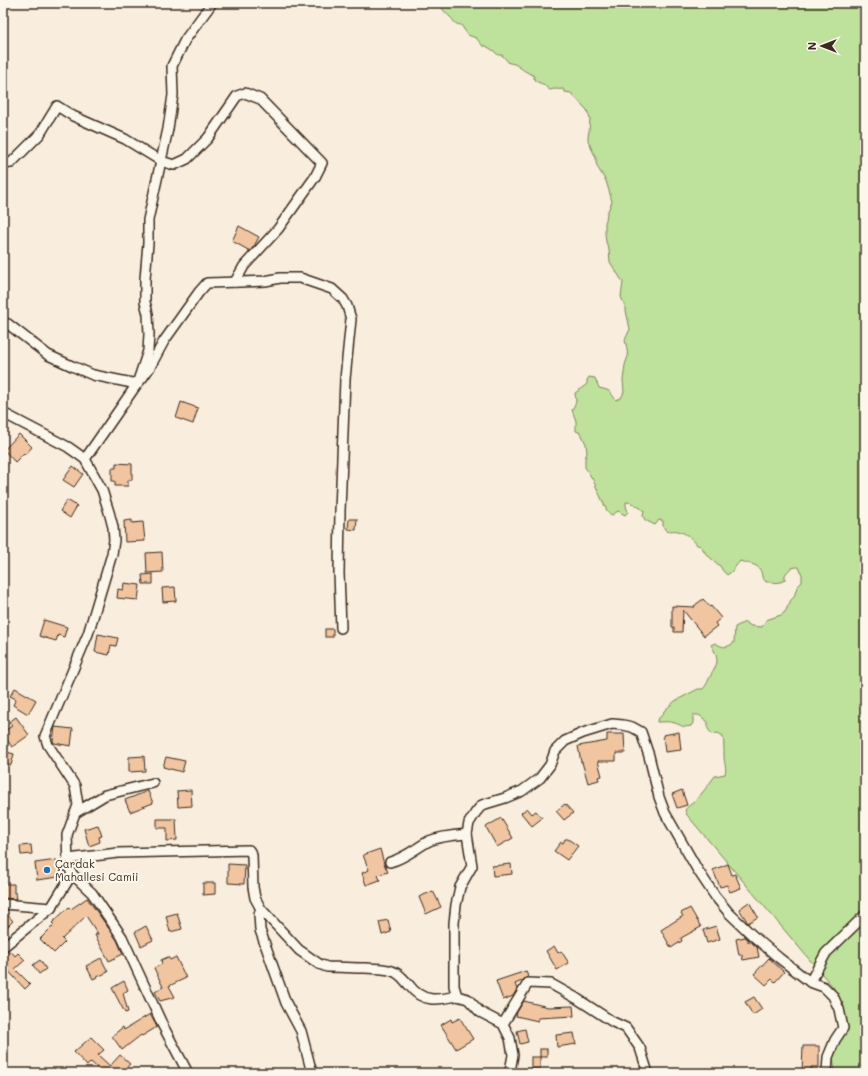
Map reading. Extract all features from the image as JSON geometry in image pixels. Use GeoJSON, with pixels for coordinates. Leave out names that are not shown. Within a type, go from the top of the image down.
{"type":"FeatureCollection","features":[{"type":"Feature","properties":{"kind":"street"},"geometry":{"type":"LineString","coordinates":[[137,384],[148,351],[149,334],[148,314],[145,302],[145,279],[148,220],[168,129],[173,96],[172,66],[185,40],[212,3]]}},
{"type":"Feature","properties":{"kind":"street"},"geometry":{"type":"LineString","coordinates":[[3,164],[11,163],[40,134],[57,106],[72,116],[125,139],[161,161],[174,165],[187,160],[208,138],[237,96],[245,93],[260,100],[322,163],[315,177],[278,229],[244,266],[235,282]]}},
{"type":"Feature","properties":{"kind":"street"},"geometry":{"type":"LineString","coordinates":[[85,459],[150,367],[164,341],[207,283],[300,278],[332,289],[343,299],[351,319],[344,379],[339,573],[341,628]]}},
{"type":"Feature","properties":{"kind":"street"},"geometry":{"type":"LineString","coordinates":[[3,322],[8,324],[48,355],[93,375],[137,384]]}},
{"type":"Feature","properties":{"kind":"street"},"geometry":{"type":"LineString","coordinates":[[3,413],[68,447],[85,459],[102,490],[113,527],[114,540],[112,554],[88,634],[45,736],[48,744],[75,786],[78,806],[68,835],[68,865],[72,874],[92,893],[122,937],[163,1026],[188,1073]]}},
{"type":"Feature","properties":{"kind":"street"},"geometry":{"type":"LineString","coordinates":[[457,996],[454,986],[454,922],[460,887],[472,866],[467,834],[469,823],[482,805],[522,791],[540,778],[550,766],[555,751],[565,741],[583,733],[612,724],[623,725],[632,727],[640,732],[649,756],[658,797],[665,813],[697,869],[715,896],[729,913],[752,935],[810,982],[824,987],[832,996],[839,1010],[843,1028],[828,1057],[827,1073]]}},
{"type":"Feature","properties":{"kind":"street"},"geometry":{"type":"LineString","coordinates":[[75,813],[105,795],[153,783]]}},
{"type":"Feature","properties":{"kind":"street"},"geometry":{"type":"LineString","coordinates":[[390,862],[406,855],[430,841],[467,834]]}},
{"type":"Feature","properties":{"kind":"street"},"geometry":{"type":"LineString","coordinates":[[68,859],[118,853],[249,850],[252,855],[253,887],[255,898],[261,909],[299,950],[319,964],[327,967],[384,969],[394,971],[403,978],[417,994],[423,997],[440,999],[457,996],[468,999],[480,1012],[503,1024],[510,1038],[513,1055],[509,1073]]}},
{"type":"Feature","properties":{"kind":"street"},"geometry":{"type":"LineString","coordinates":[[3,947],[51,908],[72,874]]}},
{"type":"Feature","properties":{"kind":"street"},"geometry":{"type":"LineString","coordinates":[[3,904],[51,908]]}},
{"type":"Feature","properties":{"kind":"street"},"geometry":{"type":"LineString","coordinates":[[261,909],[259,914],[260,930],[286,1003],[301,1031],[312,1073]]}},
{"type":"Feature","properties":{"kind":"street"},"geometry":{"type":"LineString","coordinates":[[810,982],[826,953],[865,915]]}},
{"type":"Feature","properties":{"kind":"street"},"geometry":{"type":"LineString","coordinates":[[503,1024],[528,983],[551,984],[613,1022],[626,1028],[640,1048],[648,1073]]}},
{"type":"Feature","properties":{"kind":"green space"},"geometry":{"type":"Polygon","coordinates":[[[440,3],[865,3],[865,1073],[835,1073],[833,1056],[847,1027],[834,988],[687,815],[685,810],[700,796],[715,776],[725,774],[726,769],[723,736],[718,733],[712,734],[708,729],[708,722],[699,715],[693,715],[693,723],[688,727],[671,722],[657,722],[664,711],[675,701],[698,689],[703,689],[706,686],[717,663],[716,654],[711,645],[715,643],[723,647],[728,646],[734,643],[735,627],[745,622],[751,626],[762,627],[766,620],[781,615],[785,612],[794,597],[797,587],[802,582],[802,575],[799,567],[790,569],[785,575],[785,580],[777,583],[766,582],[758,567],[740,561],[727,575],[720,566],[706,554],[701,546],[697,545],[691,538],[680,532],[667,532],[663,526],[663,521],[659,520],[655,525],[645,520],[643,516],[644,511],[638,506],[626,502],[628,512],[625,515],[618,511],[612,515],[608,513],[593,480],[585,467],[585,458],[587,453],[586,444],[581,433],[576,431],[576,421],[572,410],[576,402],[575,393],[587,384],[589,377],[595,378],[599,388],[609,391],[616,400],[621,398],[624,392],[623,380],[628,356],[625,340],[630,329],[625,306],[621,297],[623,282],[610,262],[609,250],[606,242],[605,222],[612,202],[606,181],[598,168],[596,158],[588,141],[590,119],[587,110],[571,93],[565,92],[563,89],[550,90],[545,85],[535,81],[533,75],[512,63],[509,63],[502,55],[498,55],[486,46],[483,46],[476,38],[468,35],[461,25],[455,23],[444,11],[440,3]]]}},
{"type":"Feature","properties":{"kind":"building"},"geometry":{"type":"Polygon","coordinates":[[[239,226],[259,237],[250,251],[232,241],[239,226]]]}},
{"type":"Feature","properties":{"kind":"building"},"geometry":{"type":"Polygon","coordinates":[[[181,402],[198,408],[193,424],[176,418],[181,402]]]}},
{"type":"Feature","properties":{"kind":"building"},"geometry":{"type":"Polygon","coordinates":[[[19,434],[32,447],[25,455],[24,453],[15,462],[4,450],[19,434]]]}},
{"type":"Feature","properties":{"kind":"building"},"geometry":{"type":"Polygon","coordinates":[[[116,463],[132,464],[132,480],[128,480],[128,486],[115,486],[115,481],[112,481],[112,468],[116,468],[116,463]]]}},
{"type":"Feature","properties":{"kind":"building"},"geometry":{"type":"Polygon","coordinates":[[[73,466],[83,474],[74,487],[63,480],[73,466]]]}},
{"type":"Feature","properties":{"kind":"building"},"geometry":{"type":"Polygon","coordinates":[[[67,500],[77,506],[70,518],[60,511],[67,500]]]}},
{"type":"Feature","properties":{"kind":"building"},"geometry":{"type":"Polygon","coordinates":[[[349,519],[357,519],[356,530],[348,529],[349,519]]]}},
{"type":"Feature","properties":{"kind":"building"},"geometry":{"type":"Polygon","coordinates":[[[132,520],[132,523],[143,522],[145,541],[125,542],[124,521],[132,520]]]}},
{"type":"Feature","properties":{"kind":"building"},"geometry":{"type":"Polygon","coordinates":[[[162,552],[163,572],[147,573],[146,553],[162,552]]]}},
{"type":"Feature","properties":{"kind":"building"},"geometry":{"type":"Polygon","coordinates":[[[153,574],[153,584],[143,584],[142,575],[153,574]]]}},
{"type":"Feature","properties":{"kind":"building"},"geometry":{"type":"Polygon","coordinates":[[[124,583],[140,585],[138,600],[117,598],[118,589],[123,590],[124,583]]]}},
{"type":"Feature","properties":{"kind":"building"},"geometry":{"type":"Polygon","coordinates":[[[175,587],[176,601],[163,602],[162,588],[175,587]]]}},
{"type":"Feature","properties":{"kind":"building"},"geometry":{"type":"Polygon","coordinates":[[[703,599],[721,618],[715,623],[717,626],[704,636],[683,610],[682,632],[674,632],[674,627],[672,627],[672,606],[695,607],[694,606],[703,599]]]}},
{"type":"Feature","properties":{"kind":"building"},"geometry":{"type":"Polygon","coordinates":[[[44,620],[67,627],[64,637],[58,635],[56,641],[39,636],[44,620]]]}},
{"type":"Feature","properties":{"kind":"building"},"geometry":{"type":"Polygon","coordinates":[[[325,629],[333,629],[333,637],[325,637],[325,629]]]}},
{"type":"Feature","properties":{"kind":"building"},"geometry":{"type":"Polygon","coordinates":[[[98,634],[118,638],[116,646],[111,645],[109,655],[95,652],[98,634]]]}},
{"type":"Feature","properties":{"kind":"building"},"geometry":{"type":"Polygon","coordinates":[[[15,688],[36,700],[28,714],[13,705],[16,699],[10,696],[15,688]]]}},
{"type":"Feature","properties":{"kind":"building"},"geometry":{"type":"Polygon","coordinates":[[[16,717],[29,735],[12,747],[3,732],[12,726],[9,722],[16,717]]]}},
{"type":"Feature","properties":{"kind":"building"},"geometry":{"type":"Polygon","coordinates":[[[55,727],[73,729],[71,746],[54,743],[55,727]]]}},
{"type":"Feature","properties":{"kind":"building"},"geometry":{"type":"Polygon","coordinates":[[[679,732],[681,750],[665,752],[663,735],[679,732]]]}},
{"type":"Feature","properties":{"kind":"building"},"geometry":{"type":"Polygon","coordinates":[[[607,734],[624,734],[625,753],[616,753],[616,761],[598,761],[602,776],[598,777],[599,780],[588,783],[581,762],[578,746],[607,741],[607,734]]]}},
{"type":"Feature","properties":{"kind":"building"},"geometry":{"type":"Polygon","coordinates":[[[3,751],[14,754],[11,765],[3,763],[3,751]]]}},
{"type":"Feature","properties":{"kind":"building"},"geometry":{"type":"Polygon","coordinates":[[[144,756],[145,771],[129,772],[129,757],[144,756]]]}},
{"type":"Feature","properties":{"kind":"building"},"geometry":{"type":"Polygon","coordinates":[[[166,757],[185,761],[182,772],[163,767],[166,757]]]}},
{"type":"Feature","properties":{"kind":"building"},"geometry":{"type":"Polygon","coordinates":[[[191,790],[192,806],[178,807],[177,791],[191,790]]]}},
{"type":"Feature","properties":{"kind":"building"},"geometry":{"type":"Polygon","coordinates":[[[682,790],[687,805],[677,808],[672,794],[682,790]]]}},
{"type":"Feature","properties":{"kind":"building"},"geometry":{"type":"Polygon","coordinates":[[[148,791],[153,803],[130,812],[125,800],[148,791]]]}},
{"type":"Feature","properties":{"kind":"building"},"geometry":{"type":"Polygon","coordinates":[[[565,804],[573,813],[564,820],[556,811],[565,804]]]}},
{"type":"Feature","properties":{"kind":"building"},"geometry":{"type":"Polygon","coordinates":[[[527,808],[532,814],[536,811],[542,818],[532,826],[521,813],[527,808]]]}},
{"type":"Feature","properties":{"kind":"building"},"geometry":{"type":"Polygon","coordinates":[[[501,818],[513,838],[497,847],[486,827],[501,818]]]}},
{"type":"Feature","properties":{"kind":"building"},"geometry":{"type":"Polygon","coordinates":[[[157,819],[176,819],[177,840],[167,841],[167,828],[157,828],[157,819]]]}},
{"type":"Feature","properties":{"kind":"building"},"geometry":{"type":"Polygon","coordinates":[[[98,825],[102,836],[99,837],[100,842],[89,846],[84,829],[98,825]]]}},
{"type":"Feature","properties":{"kind":"building"},"geometry":{"type":"Polygon","coordinates":[[[565,839],[568,839],[578,846],[567,860],[554,851],[561,842],[563,843],[565,839]]]}},
{"type":"Feature","properties":{"kind":"building"},"geometry":{"type":"Polygon","coordinates":[[[31,845],[32,854],[21,855],[20,846],[31,845]]]}},
{"type":"Feature","properties":{"kind":"building"},"geometry":{"type":"Polygon","coordinates":[[[380,849],[388,872],[378,875],[380,880],[366,885],[362,873],[369,870],[363,855],[380,849]]]}},
{"type":"Feature","properties":{"kind":"building","name":"Çardak Mahallesi Camii"},"geometry":{"type":"Polygon","coordinates":[[[57,860],[59,877],[37,880],[35,863],[57,860]]]}},
{"type":"Feature","properties":{"kind":"building"},"geometry":{"type":"Polygon","coordinates":[[[228,864],[245,865],[244,884],[228,883],[228,864]]]}},
{"type":"Feature","properties":{"kind":"building"},"geometry":{"type":"Polygon","coordinates":[[[511,864],[512,874],[493,876],[492,866],[511,864]]]}},
{"type":"Feature","properties":{"kind":"building"},"geometry":{"type":"Polygon","coordinates":[[[728,864],[732,875],[735,874],[741,888],[730,892],[727,885],[720,887],[713,870],[728,864]]]}},
{"type":"Feature","properties":{"kind":"building"},"geometry":{"type":"Polygon","coordinates":[[[203,883],[215,883],[215,894],[203,895],[203,883]]]}},
{"type":"Feature","properties":{"kind":"building"},"geometry":{"type":"Polygon","coordinates":[[[3,884],[14,884],[14,893],[16,893],[17,899],[3,898],[3,884]]]}},
{"type":"Feature","properties":{"kind":"building"},"geometry":{"type":"Polygon","coordinates":[[[433,891],[441,907],[426,914],[419,897],[433,891]]]}},
{"type":"Feature","properties":{"kind":"building"},"geometry":{"type":"Polygon","coordinates":[[[87,898],[117,940],[123,954],[109,961],[95,935],[98,934],[86,916],[62,939],[65,942],[54,953],[40,939],[54,925],[52,923],[69,907],[71,909],[87,898]]]}},
{"type":"Feature","properties":{"kind":"building"},"geometry":{"type":"Polygon","coordinates":[[[749,902],[758,917],[748,923],[739,909],[749,902]]]}},
{"type":"Feature","properties":{"kind":"building"},"geometry":{"type":"Polygon","coordinates":[[[690,908],[701,927],[681,938],[682,941],[671,948],[661,930],[683,916],[681,913],[690,908]]]}},
{"type":"Feature","properties":{"kind":"building"},"geometry":{"type":"Polygon","coordinates":[[[3,910],[13,921],[3,931],[3,910]]]}},
{"type":"Feature","properties":{"kind":"building"},"geometry":{"type":"Polygon","coordinates":[[[177,913],[182,929],[170,932],[166,916],[177,913]]]}},
{"type":"Feature","properties":{"kind":"building"},"geometry":{"type":"Polygon","coordinates":[[[388,920],[391,932],[382,935],[379,922],[388,920]]]}},
{"type":"Feature","properties":{"kind":"building"},"geometry":{"type":"Polygon","coordinates":[[[146,926],[153,940],[141,946],[135,932],[146,926]]]}},
{"type":"Feature","properties":{"kind":"building"},"geometry":{"type":"Polygon","coordinates":[[[716,926],[720,939],[707,943],[703,930],[716,926]]]}},
{"type":"Feature","properties":{"kind":"building"},"geometry":{"type":"Polygon","coordinates":[[[745,937],[748,939],[748,942],[751,942],[757,947],[759,957],[743,960],[742,955],[739,955],[736,939],[745,937]]]}},
{"type":"Feature","properties":{"kind":"building"},"geometry":{"type":"Polygon","coordinates":[[[554,946],[558,953],[561,951],[569,963],[557,970],[546,951],[554,946]]]}},
{"type":"Feature","properties":{"kind":"building"},"geometry":{"type":"Polygon","coordinates":[[[11,951],[15,956],[18,953],[25,960],[15,969],[30,984],[25,989],[3,965],[3,958],[11,951]]]}},
{"type":"Feature","properties":{"kind":"building"},"geometry":{"type":"Polygon","coordinates":[[[168,957],[170,960],[176,957],[186,978],[169,986],[175,997],[160,1001],[155,992],[163,987],[154,968],[162,964],[161,960],[168,957]]]}},
{"type":"Feature","properties":{"kind":"building"},"geometry":{"type":"Polygon","coordinates":[[[101,958],[108,972],[93,979],[86,966],[101,958]]]}},
{"type":"Feature","properties":{"kind":"building"},"geometry":{"type":"Polygon","coordinates":[[[769,958],[784,972],[775,982],[772,979],[766,985],[754,974],[769,958]]]}},
{"type":"Feature","properties":{"kind":"building"},"geometry":{"type":"Polygon","coordinates":[[[40,960],[46,969],[39,974],[33,965],[40,960]]]}},
{"type":"Feature","properties":{"kind":"building"},"geometry":{"type":"Polygon","coordinates":[[[526,971],[528,977],[515,984],[517,989],[513,996],[503,1000],[496,981],[526,971]]]}},
{"type":"Feature","properties":{"kind":"building"},"geometry":{"type":"Polygon","coordinates":[[[124,981],[128,990],[123,993],[128,1012],[125,1013],[112,988],[124,981]]]}},
{"type":"Feature","properties":{"kind":"building"},"geometry":{"type":"Polygon","coordinates":[[[754,997],[762,1009],[753,1015],[745,1002],[754,997]]]}},
{"type":"Feature","properties":{"kind":"building"},"geometry":{"type":"Polygon","coordinates":[[[524,1001],[548,1007],[573,1006],[574,1016],[538,1018],[538,1021],[516,1016],[524,1001]]]}},
{"type":"Feature","properties":{"kind":"building"},"geometry":{"type":"Polygon","coordinates":[[[150,1014],[157,1027],[142,1036],[141,1035],[122,1050],[112,1036],[123,1027],[124,1030],[150,1014]]]}},
{"type":"Feature","properties":{"kind":"building"},"geometry":{"type":"Polygon","coordinates":[[[460,1018],[473,1039],[456,1049],[441,1025],[451,1019],[452,1022],[460,1018]]]}},
{"type":"Feature","properties":{"kind":"building"},"geometry":{"type":"Polygon","coordinates":[[[525,1029],[528,1042],[520,1044],[517,1031],[525,1029]]]}},
{"type":"Feature","properties":{"kind":"building"},"geometry":{"type":"Polygon","coordinates":[[[574,1033],[576,1044],[557,1047],[556,1035],[574,1033]]]}},
{"type":"Feature","properties":{"kind":"building"},"geometry":{"type":"Polygon","coordinates":[[[91,1037],[104,1050],[98,1055],[110,1066],[120,1055],[130,1064],[121,1073],[103,1073],[91,1062],[87,1066],[74,1052],[91,1037]]]}},
{"type":"Feature","properties":{"kind":"building"},"geometry":{"type":"Polygon","coordinates":[[[803,1046],[819,1046],[819,1067],[811,1067],[813,1073],[802,1073],[803,1046]]]}},
{"type":"Feature","properties":{"kind":"building"},"geometry":{"type":"Polygon","coordinates":[[[540,1049],[547,1049],[547,1057],[540,1057],[540,1049]]]}},
{"type":"Feature","properties":{"kind":"building"},"geometry":{"type":"Polygon","coordinates":[[[531,1057],[540,1057],[540,1069],[531,1069],[531,1057]]]}},
{"type":"Feature","properties":{"kind":"place","name":"Çardak Mahallesi Camii"},"geometry":{"type":"Point","coordinates":[47,870]}}]}
